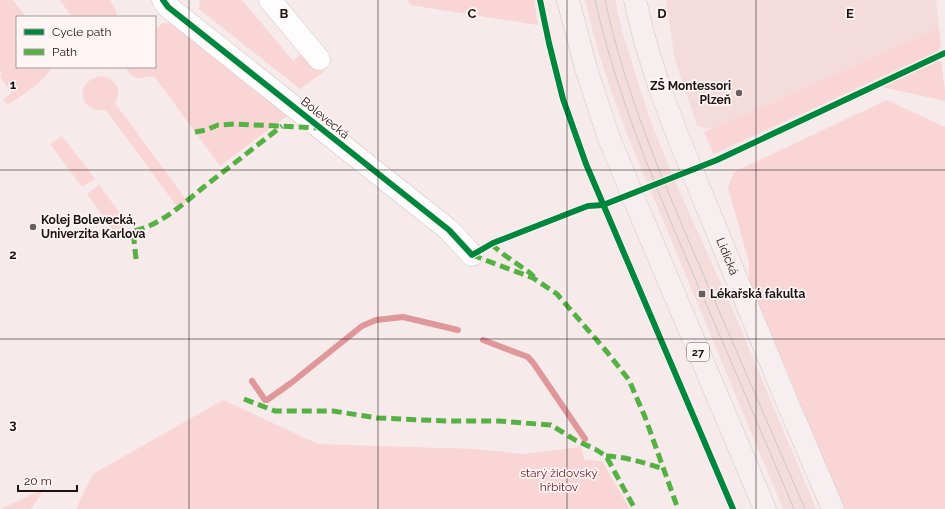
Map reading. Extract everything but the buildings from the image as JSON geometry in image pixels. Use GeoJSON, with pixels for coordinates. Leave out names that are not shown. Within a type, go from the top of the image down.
{"type":"FeatureCollection","features":[{"type":"Feature","properties":{"kind":"main road","name":"27"},"geometry":{"type":"LineString","coordinates":[[568,0],[586,68],[612,144],[765,509]]}},
{"type":"Feature","properties":{"kind":"main road","name":"Lidická"},"geometry":{"type":"LineString","coordinates":[[635,0],[645,41],[679,139],[832,509]]}},
{"type":"Feature","properties":{"kind":"street"},"geometry":{"type":"LineString","coordinates":[[270,0],[319,59]]}},
{"type":"Feature","properties":{"kind":"street","name":"Bolevecká"},"geometry":{"type":"LineString","coordinates":[[169,2],[449,230],[472,255]]}},
{"type":"Feature","properties":{"kind":"shaded area"},"geometry":{"type":"Polygon","coordinates":[[[585,0],[615,0],[622,31],[649,117],[673,177],[732,308],[816,509],[783,509],[627,134],[596,44],[585,0]]]}},
{"type":"Feature","properties":{"kind":"shaded area","name":"ZŠ Montessori Plzeň"},"geometry":{"type":"Polygon","coordinates":[[[666,0],[936,0],[939,28],[710,129],[697,126],[675,60],[666,0]]]}},
{"type":"Feature","properties":{"kind":"green space"},"geometry":{"type":"Polygon","coordinates":[[[0,0],[13,0],[25,16],[16,16],[16,68],[51,68],[39,83],[7,105],[3,99],[12,93],[0,77],[2,74],[0,71],[0,0]]]}},
{"type":"Feature","properties":{"kind":"green space"},"geometry":{"type":"Polygon","coordinates":[[[60,0],[110,0],[116,10],[116,16],[71,16],[60,0]]]}},
{"type":"Feature","properties":{"kind":"green space"},"geometry":{"type":"Polygon","coordinates":[[[200,0],[242,0],[293,61],[305,51],[325,71],[300,89],[199,9],[200,0]]]}},
{"type":"Feature","properties":{"kind":"green space"},"geometry":{"type":"Polygon","coordinates":[[[408,0],[534,0],[538,25],[410,5],[408,0]]]}},
{"type":"Feature","properties":{"kind":"green space"},"geometry":{"type":"Polygon","coordinates":[[[163,23],[173,24],[291,113],[220,166],[154,76],[137,78],[131,75],[126,68],[156,68],[156,29],[163,23]]]}},
{"type":"Feature","properties":{"kind":"green space"},"geometry":{"type":"Polygon","coordinates":[[[939,28],[941,46],[938,51],[714,154],[704,132],[939,28]]]}},
{"type":"Feature","properties":{"kind":"green space"},"geometry":{"type":"Polygon","coordinates":[[[941,60],[945,101],[882,87],[941,60]]]}},
{"type":"Feature","properties":{"kind":"green space"},"geometry":{"type":"Polygon","coordinates":[[[102,76],[107,77],[114,82],[118,90],[115,103],[187,201],[178,208],[106,110],[97,110],[90,107],[85,102],[83,90],[86,84],[92,79],[102,76]]]}},
{"type":"Feature","properties":{"kind":"green space"},"geometry":{"type":"Polygon","coordinates":[[[887,100],[945,127],[945,509],[846,509],[833,485],[788,373],[749,284],[749,262],[728,188],[734,172],[887,100]]]}},
{"type":"Feature","properties":{"kind":"green space"},"geometry":{"type":"Polygon","coordinates":[[[62,136],[95,179],[82,187],[50,144],[62,136]]]}},
{"type":"Feature","properties":{"kind":"green space"},"geometry":{"type":"Polygon","coordinates":[[[99,185],[129,225],[116,235],[87,194],[99,185]]]}},
{"type":"Feature","properties":{"kind":"green space","name":"starý židovský hřbitov"},"geometry":{"type":"Polygon","coordinates":[[[223,400],[318,444],[476,449],[523,454],[581,447],[584,460],[602,461],[630,509],[76,509],[93,474],[223,400]]]}},
{"type":"Feature","properties":{"kind":"green space"},"geometry":{"type":"Polygon","coordinates":[[[45,488],[31,509],[1,509],[45,488]]]}},
{"type":"Feature","properties":{"kind":"waterway"},"geometry":{"type":"LineString","coordinates":[[252,381],[265,400],[267,400],[291,383],[362,326],[376,320],[403,317],[458,330]]}},
{"type":"Feature","properties":{"kind":"waterway"},"geometry":{"type":"LineString","coordinates":[[483,340],[528,357],[585,439]]}},
{"type":"Feature","properties":{"kind":"tram line"},"geometry":{"type":"LineString","coordinates":[[595,0],[615,75],[655,183],[794,509]]}},
{"type":"Feature","properties":{"kind":"tram line"},"geometry":{"type":"LineString","coordinates":[[605,0],[623,69],[646,136],[672,202],[805,509]]}},
{"type":"Feature","properties":{"kind":"marked path"},"geometry":{"type":"LineString","coordinates":[[195,132],[206,130],[218,125],[235,124],[319,128]]}},
{"type":"Feature","properties":{"kind":"marked path"},"geometry":{"type":"LineString","coordinates":[[136,259],[133,231],[153,224],[171,213],[282,126]]}},
{"type":"Feature","properties":{"kind":"marked path"},"geometry":{"type":"LineString","coordinates":[[491,244],[534,277]]}},
{"type":"Feature","properties":{"kind":"marked path"},"geometry":{"type":"LineString","coordinates":[[472,255],[533,278],[557,294],[607,352],[629,380],[645,417],[678,509]]}},
{"type":"Feature","properties":{"kind":"marked path"},"geometry":{"type":"LineString","coordinates":[[244,399],[275,411],[333,411],[378,418],[446,421],[498,421],[551,425],[575,440],[606,456],[635,509]]}},
{"type":"Feature","properties":{"kind":"marked path"},"geometry":{"type":"LineString","coordinates":[[606,456],[629,459],[664,469]]}},
{"type":"Feature","properties":{"kind":"cycle path"},"geometry":{"type":"LineString","coordinates":[[163,0],[168,7],[449,230],[472,255],[493,243],[580,209],[588,206],[603,205],[717,160],[945,53]]}},
{"type":"Feature","properties":{"kind":"cycle path"},"geometry":{"type":"LineString","coordinates":[[540,0],[563,99],[586,164],[733,509]]}},
{"type":"Feature","properties":{"kind":"place","name":"ZŠ Montessori Plzeň"},"geometry":{"type":"Point","coordinates":[739,93]}},
{"type":"Feature","properties":{"kind":"place","name":"Kolej Bolevecká, Univerzita Karlova"},"geometry":{"type":"Point","coordinates":[33,227]}},
{"type":"Feature","properties":{"kind":"place","name":"Lékařská fakulta"},"geometry":{"type":"Point","coordinates":[702,294]}}]}
